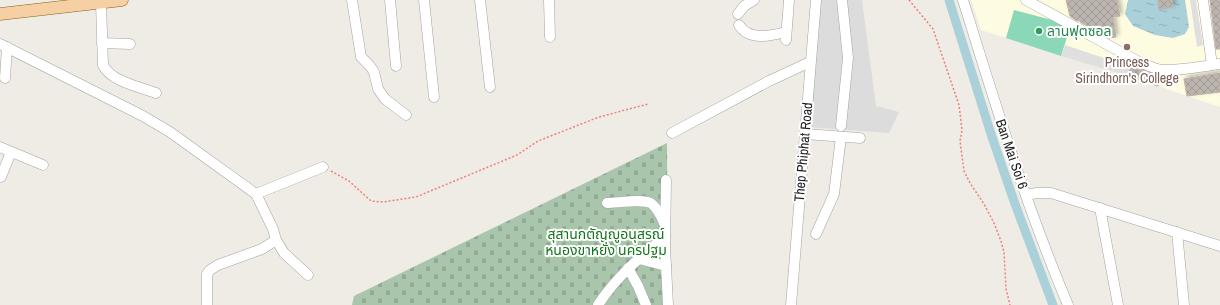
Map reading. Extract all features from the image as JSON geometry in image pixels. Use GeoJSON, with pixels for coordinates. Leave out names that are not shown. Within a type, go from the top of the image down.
{"type":"FeatureCollection","features":[{"type":"Feature","properties":{"kind":"main road"},"geometry":{"type":"LineString","coordinates":[[0,14],[85,2],[101,3],[122,0]]}},
{"type":"Feature","properties":{"kind":"street"},"geometry":{"type":"LineString","coordinates":[[352,0],[361,57],[374,72],[378,89],[385,99],[406,115]]}},
{"type":"Feature","properties":{"kind":"street"},"geometry":{"type":"LineString","coordinates":[[390,0],[396,66]]}},
{"type":"Feature","properties":{"kind":"street"},"geometry":{"type":"LineString","coordinates":[[424,0],[434,97]]}},
{"type":"Feature","properties":{"kind":"street"},"geometry":{"type":"LineString","coordinates":[[480,0],[490,87]]}},
{"type":"Feature","properties":{"kind":"street"},"geometry":{"type":"LineString","coordinates":[[549,0],[550,37]]}},
{"type":"Feature","properties":{"kind":"street"},"geometry":{"type":"LineString","coordinates":[[738,14],[744,6],[754,0]]}},
{"type":"Feature","properties":{"kind":"street"},"geometry":{"type":"LineString","coordinates":[[739,25],[748,33],[757,36],[786,36],[789,0]]}},
{"type":"Feature","properties":{"kind":"street","name":"Thep Phiphat Road"},"geometry":{"type":"LineString","coordinates":[[791,305],[816,0]]}},
{"type":"Feature","properties":{"kind":"street"},"geometry":{"type":"LineString","coordinates":[[816,234],[834,194],[841,132],[848,58],[842,0]]}},
{"type":"Feature","properties":{"kind":"street","name":"Ban Mai Soi 6"},"geometry":{"type":"LineString","coordinates":[[963,0],[996,108],[1026,195],[1068,305]]}},
{"type":"Feature","properties":{"kind":"street"},"geometry":{"type":"LineString","coordinates":[[1026,0],[1141,63],[1162,70],[1216,65],[1203,0]]}},
{"type":"Feature","properties":{"kind":"street"},"geometry":{"type":"LineString","coordinates":[[101,3],[103,65],[109,73],[116,78],[156,93]]}},
{"type":"Feature","properties":{"kind":"street"},"geometry":{"type":"LineString","coordinates":[[102,42],[130,44]]}},
{"type":"Feature","properties":{"kind":"street"},"geometry":{"type":"LineString","coordinates":[[4,46],[6,78]]}},
{"type":"Feature","properties":{"kind":"street"},"geometry":{"type":"LineString","coordinates":[[4,46],[142,116],[170,132],[256,194],[273,229],[276,240],[284,253],[308,275]]}},
{"type":"Feature","properties":{"kind":"street"},"geometry":{"type":"LineString","coordinates":[[672,133],[769,81],[810,62]]}},
{"type":"Feature","properties":{"kind":"street"},"geometry":{"type":"LineString","coordinates":[[805,134],[841,132],[860,138]]}},
{"type":"Feature","properties":{"kind":"street"},"geometry":{"type":"LineString","coordinates":[[0,147],[43,165]]}},
{"type":"Feature","properties":{"kind":"street"},"geometry":{"type":"LineString","coordinates":[[1,177],[11,152]]}},
{"type":"Feature","properties":{"kind":"street"},"geometry":{"type":"LineString","coordinates":[[256,194],[323,167]]}},
{"type":"Feature","properties":{"kind":"street"},"geometry":{"type":"LineString","coordinates":[[666,180],[666,266],[668,305]]}},
{"type":"Feature","properties":{"kind":"street"},"geometry":{"type":"LineString","coordinates":[[1026,195],[1051,193],[1220,246]]}},
{"type":"Feature","properties":{"kind":"street"},"geometry":{"type":"LineString","coordinates":[[607,203],[644,201],[651,203],[659,211],[666,231]]}},
{"type":"Feature","properties":{"kind":"street"},"geometry":{"type":"LineString","coordinates":[[1100,208],[1118,305]]}},
{"type":"Feature","properties":{"kind":"street"},"geometry":{"type":"LineString","coordinates":[[598,305],[628,268],[639,259],[666,231]]}},
{"type":"Feature","properties":{"kind":"street"},"geometry":{"type":"LineString","coordinates":[[1177,232],[1184,305]]}},
{"type":"Feature","properties":{"kind":"street"},"geometry":{"type":"LineString","coordinates":[[207,305],[207,274],[210,270],[218,265],[262,249],[276,240]]}},
{"type":"Feature","properties":{"kind":"street"},"geometry":{"type":"LineString","coordinates":[[639,259],[666,266]]}},
{"type":"Feature","properties":{"kind":"street"},"geometry":{"type":"LineString","coordinates":[[628,268],[646,305]]}},
{"type":"Feature","properties":{"kind":"path"},"geometry":{"type":"LineString","coordinates":[[909,0],[933,29],[959,105],[962,130],[960,142],[964,171],[970,184],[984,204],[1001,241],[1004,252],[1006,289],[1010,305]]}},
{"type":"Feature","properties":{"kind":"path"},"geometry":{"type":"LineString","coordinates":[[323,167],[349,181],[371,201],[383,202],[416,197],[517,154],[538,141],[599,117],[648,104]]}},
{"type":"Feature","properties":{"kind":"shaded area"},"geometry":{"type":"Polygon","coordinates":[[[821,0],[862,0],[876,106],[899,112],[889,133],[808,127],[821,0]]]}},
{"type":"Feature","properties":{"kind":"shaded area","name":"Princess Sirindhorn's College"},"geometry":{"type":"Polygon","coordinates":[[[971,0],[1220,0],[1220,107],[1128,76],[981,30],[971,0]]]}},
{"type":"Feature","properties":{"kind":"shaded area"},"geometry":{"type":"Polygon","coordinates":[[[1190,0],[1196,0],[1203,45],[1197,47],[1190,0]]]}},
{"type":"Feature","properties":{"kind":"shaded area"},"geometry":{"type":"Polygon","coordinates":[[[1065,45],[1131,67],[1128,76],[1061,56],[1065,45]]]}},
{"type":"Feature","properties":{"kind":"green space","name":"ลานฟุตซอล"},"geometry":{"type":"Polygon","coordinates":[[[1014,10],[1071,25],[1061,56],[1006,38],[1014,10]]]}},
{"type":"Feature","properties":{"kind":"green space","name":"สุสานกตัญญูอนุสรณ์ หนองขาหยั่ง นครปฐม"},"geometry":{"type":"Polygon","coordinates":[[[667,143],[668,305],[352,305],[354,296],[667,143]]]}},
{"type":"Feature","properties":{"kind":"water"},"geometry":{"type":"Polygon","coordinates":[[[1128,0],[1185,0],[1189,27],[1185,34],[1173,38],[1155,35],[1133,26],[1125,14],[1128,0]]]}},
{"type":"Feature","properties":{"kind":"building"},"geometry":{"type":"Polygon","coordinates":[[[1066,0],[1117,0],[1120,16],[1113,17],[1116,37],[1109,38],[1101,34],[1100,25],[1089,27],[1080,22],[1080,20],[1077,21],[1070,16],[1066,0]]]}},
{"type":"Feature","properties":{"kind":"building"},"geometry":{"type":"Polygon","coordinates":[[[1158,0],[1172,0],[1173,7],[1159,9],[1158,0]]]}},
{"type":"Feature","properties":{"kind":"building"},"geometry":{"type":"Polygon","coordinates":[[[1210,0],[1220,0],[1220,49],[1216,49],[1210,0]]]}},
{"type":"Feature","properties":{"kind":"building"},"geometry":{"type":"Polygon","coordinates":[[[1131,67],[1161,77],[1158,86],[1128,76],[1131,67]]]}},
{"type":"Feature","properties":{"kind":"building"},"geometry":{"type":"Polygon","coordinates":[[[1220,73],[1220,92],[1187,96],[1184,79],[1220,73]]]}},
{"type":"Feature","properties":{"kind":"waterway"},"geometry":{"type":"LineString","coordinates":[[949,0],[991,134],[1015,204],[1053,305]]}},
{"type":"Feature","properties":{"kind":"place","name":"ลานฟุตซอล"},"geometry":{"type":"Point","coordinates":[1039,31]}},
{"type":"Feature","properties":{"kind":"place","name":"Princess Sirindhorn's College"},"geometry":{"type":"Point","coordinates":[1127,47]}}]}
